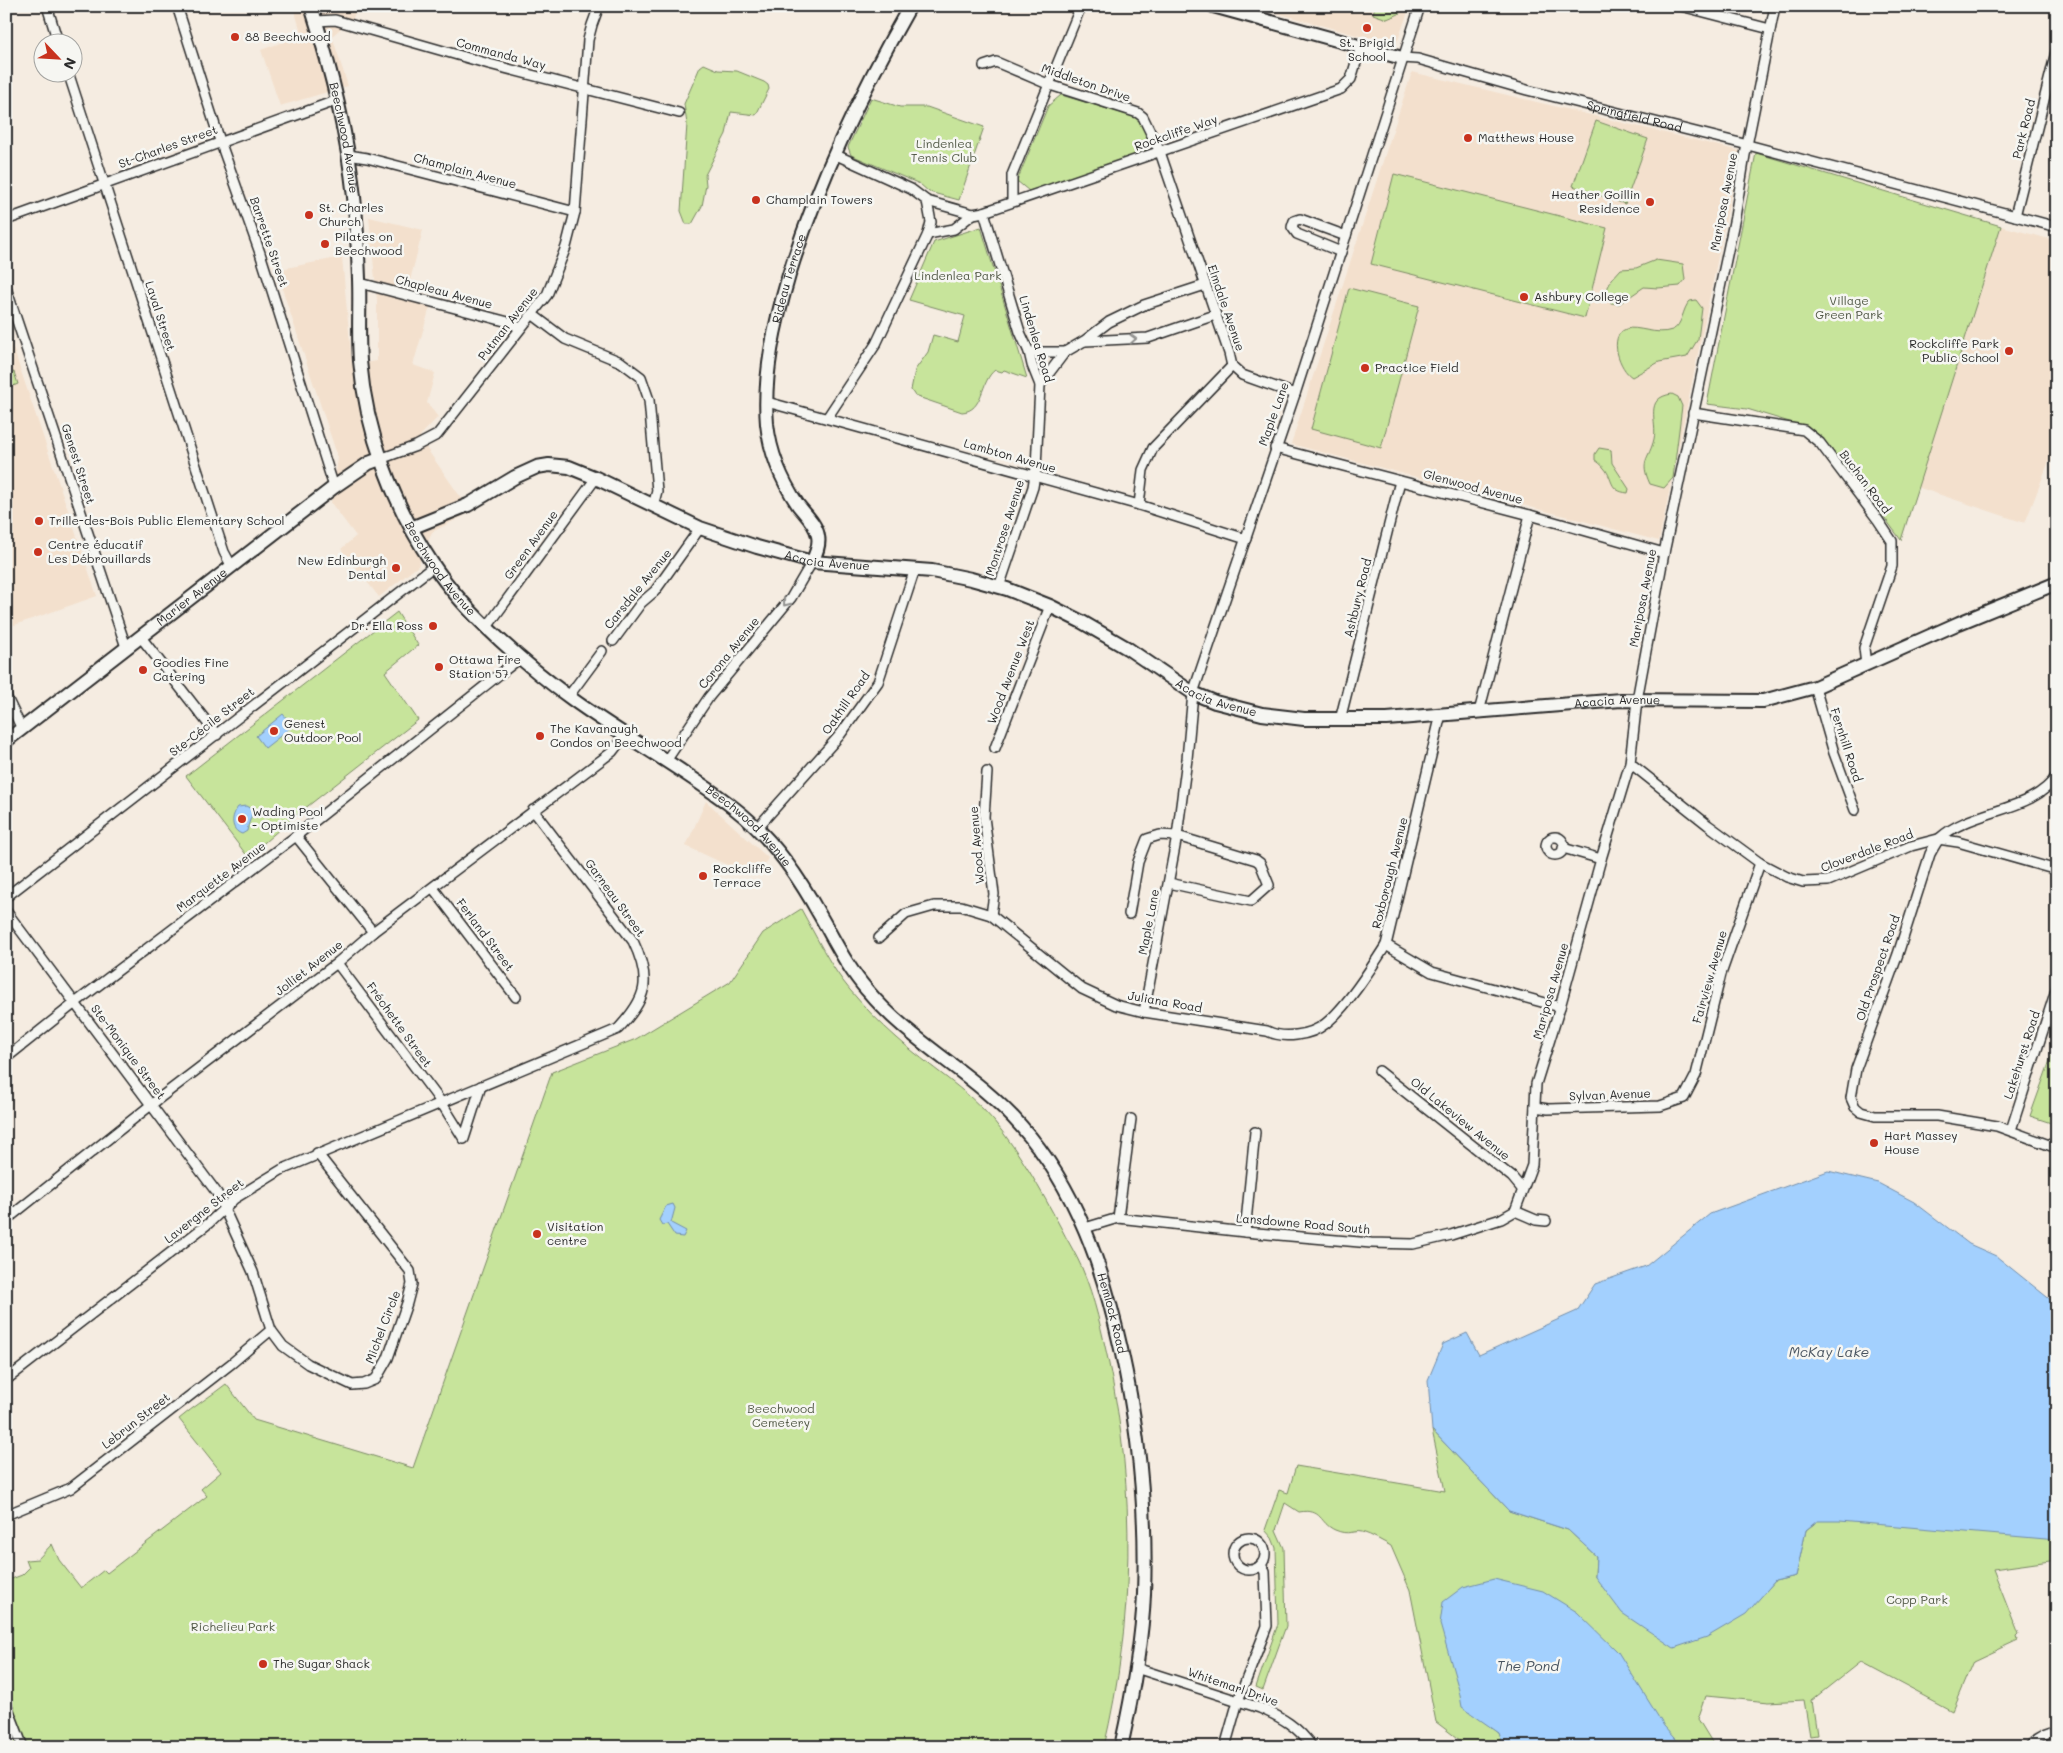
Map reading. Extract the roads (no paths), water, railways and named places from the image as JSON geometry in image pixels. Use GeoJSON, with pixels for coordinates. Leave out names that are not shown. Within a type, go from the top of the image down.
{"type":"FeatureCollection","features":[{"type":"Feature","properties":{"kind":"street"},"geometry":{"type":"LineString","coordinates":[[46,6],[55,32]]}},
{"type":"Feature","properties":{"kind":"street","name":"Barrette Street"},"geometry":{"type":"LineString","coordinates":[[177,6],[220,141],[260,253],[334,487]]}},
{"type":"Feature","properties":{"kind":"street","name":"Beechwood Avenue"},"geometry":{"type":"LineString","coordinates":[[311,6],[338,100],[354,193],[360,283],[359,329],[362,378],[368,411],[380,459],[411,528],[434,566],[458,598],[486,628],[520,658],[568,697],[736,809],[757,828],[781,855],[801,885],[852,972]]}},
{"type":"Feature","properties":{"kind":"street","name":"Putman Avenue"},"geometry":{"type":"LineString","coordinates":[[380,459],[416,446],[437,435],[547,295],[566,247],[574,212],[588,40],[599,6]]}},
{"type":"Feature","properties":{"kind":"street","name":"Rideau Terrace"},"geometry":{"type":"LineString","coordinates":[[812,562],[818,548],[818,536],[790,491],[776,459],[769,433],[767,402],[769,361],[784,294],[805,224],[834,154],[882,54],[910,6]]}},
{"type":"Feature","properties":{"kind":"street"},"geometry":{"type":"LineString","coordinates":[[1012,202],[1012,175],[1081,6]]}},
{"type":"Feature","properties":{"kind":"street","name":"Springfield Road"},"geometry":{"type":"LineString","coordinates":[[1214,6],[1402,58],[1418,59],[1527,90],[1748,145],[2057,227]]}},
{"type":"Feature","properties":{"kind":"street","name":"Maple Lane"},"geometry":{"type":"LineString","coordinates":[[1144,1012],[1177,836],[1193,693],[1295,394],[1420,6]]}},
{"type":"Feature","properties":{"kind":"street"},"geometry":{"type":"LineString","coordinates":[[1681,6],[1770,29]]}},
{"type":"Feature","properties":{"kind":"street","name":"Mariposa Avenue"},"geometry":{"type":"LineString","coordinates":[[1522,1189],[1533,1156],[1536,1084],[1630,763],[1637,700],[1664,553],[1735,217],[1775,6]]}},
{"type":"Feature","properties":{"kind":"street","name":"Commanda Way"},"geometry":{"type":"LineString","coordinates":[[316,21],[335,20],[583,89],[679,113]]}},
{"type":"Feature","properties":{"kind":"street","name":"Rockcliffe Way"},"geometry":{"type":"LineString","coordinates":[[834,154],[911,189],[927,201],[973,214],[984,212],[1341,89],[1351,79],[1361,46]]}},
{"type":"Feature","properties":{"kind":"street","name":"Park Road"},"geometry":{"type":"LineString","coordinates":[[2015,216],[2057,48]]}},
{"type":"Feature","properties":{"kind":"street","name":"Middleton Drive"},"geometry":{"type":"LineString","coordinates":[[984,66],[996,62],[1050,85],[1138,114],[1144,117],[1160,152]]}},
{"type":"Feature","properties":{"kind":"street","name":"Laval Street"},"geometry":{"type":"LineString","coordinates":[[71,82],[221,542],[231,566]]}},
{"type":"Feature","properties":{"kind":"street","name":"St-Charles Street"},"geometry":{"type":"LineString","coordinates":[[6,220],[220,141],[338,100]]}},
{"type":"Feature","properties":{"kind":"street","name":"Elmdale Avenue"},"geometry":{"type":"LineString","coordinates":[[1139,505],[1143,470],[1154,448],[1232,366],[1160,152]]}},
{"type":"Feature","properties":{"kind":"street","name":"Champlain Avenue"},"geometry":{"type":"LineString","coordinates":[[348,155],[367,158],[574,212]]}},
{"type":"Feature","properties":{"kind":"street"},"geometry":{"type":"LineString","coordinates":[[827,418],[876,344],[928,234],[931,222],[927,201]]}},
{"type":"Feature","properties":{"kind":"street","name":"Lindenlea Road"},"geometry":{"type":"LineString","coordinates":[[984,212],[1020,332],[1040,385],[1034,476]]}},
{"type":"Feature","properties":{"kind":"street","name":"Rockcliffe Way"},"geometry":{"type":"LineString","coordinates":[[928,234],[954,229],[973,214]]}},
{"type":"Feature","properties":{"kind":"street"},"geometry":{"type":"LineString","coordinates":[[1341,252],[1297,234],[1292,227],[1294,221],[1300,219],[1346,236]]}},
{"type":"Feature","properties":{"kind":"street","name":"Chapleau Avenue"},"geometry":{"type":"LineString","coordinates":[[360,283],[512,322],[520,328]]}},
{"type":"Feature","properties":{"kind":"street"},"geometry":{"type":"LineString","coordinates":[[1040,385],[1065,352],[1084,341],[1109,322],[1144,305],[1205,286]]}},
{"type":"Feature","properties":{"kind":"street","name":"Genest Street"},"geometry":{"type":"LineString","coordinates":[[6,288],[126,647]]}},
{"type":"Feature","properties":{"kind":"street"},"geometry":{"type":"LineString","coordinates":[[532,314],[565,339],[622,362],[641,377],[649,400],[657,492],[653,506]]}},
{"type":"Feature","properties":{"kind":"street"},"geometry":{"type":"LineString","coordinates":[[1084,341],[1148,338],[1215,315]]}},
{"type":"Feature","properties":{"kind":"street"},"geometry":{"type":"LineString","coordinates":[[1029,352],[1065,352]]}},
{"type":"Feature","properties":{"kind":"street"},"geometry":{"type":"LineString","coordinates":[[1232,366],[1242,375],[1295,394]]}},
{"type":"Feature","properties":{"kind":"street","name":"Lambton Avenue"},"geometry":{"type":"LineString","coordinates":[[767,402],[1139,505],[1246,539]]}},
{"type":"Feature","properties":{"kind":"street","name":"Buchan Road"},"geometry":{"type":"LineString","coordinates":[[1693,413],[1804,430],[1820,443],[1878,520],[1892,541],[1892,566],[1864,648],[1866,665]]}},
{"type":"Feature","properties":{"kind":"street","name":"Glenwood Avenue"},"geometry":{"type":"LineString","coordinates":[[1275,448],[1530,515],[1664,553]]}},
{"type":"Feature","properties":{"kind":"street","name":"Marier Avenue"},"geometry":{"type":"LineString","coordinates":[[6,740],[334,487],[369,463],[380,459]]}},
{"type":"Feature","properties":{"kind":"street","name":"Acacia Avenue"},"geometry":{"type":"LineString","coordinates":[[411,528],[468,505],[537,467],[559,465],[580,470],[700,528],[757,547],[812,562],[915,569],[971,579],[999,587],[1050,606],[1112,639],[1193,693],[1215,702],[1286,718],[1340,720],[1637,700],[1763,701],[1815,687],[1959,623],[2057,583]]}},
{"type":"Feature","properties":{"kind":"street","name":"Montrose Avenue"},"geometry":{"type":"LineString","coordinates":[[999,587],[1033,487],[1034,476]]}},
{"type":"Feature","properties":{"kind":"street","name":"Green Avenue"},"geometry":{"type":"LineString","coordinates":[[486,628],[596,478]]}},
{"type":"Feature","properties":{"kind":"street","name":"Ashbury Road"},"geometry":{"type":"LineString","coordinates":[[1340,720],[1400,481]]}},
{"type":"Feature","properties":{"kind":"street"},"geometry":{"type":"LineString","coordinates":[[1479,712],[1530,515]]}},
{"type":"Feature","properties":{"kind":"street","name":"Carsdale Avenue"},"geometry":{"type":"LineString","coordinates":[[613,640],[641,603],[655,591],[700,528]]}},
{"type":"Feature","properties":{"kind":"street","name":"Corona Avenue"},"geometry":{"type":"LineString","coordinates":[[666,762],[709,697],[791,598],[812,562]]}},
{"type":"Feature","properties":{"kind":"street","name":"Ste-Cécile Street"},"geometry":{"type":"LineString","coordinates":[[6,896],[434,566]]}},
{"type":"Feature","properties":{"kind":"street","name":"Oakhill Road"},"geometry":{"type":"LineString","coordinates":[[757,828],[840,735],[878,682],[915,569]]}},
{"type":"Feature","properties":{"kind":"street","name":"Wood Avenue West"},"geometry":{"type":"LineString","coordinates":[[995,748],[1050,606]]}},
{"type":"Feature","properties":{"kind":"street"},"geometry":{"type":"LineString","coordinates":[[140,636],[217,735]]}},
{"type":"Feature","properties":{"kind":"street"},"geometry":{"type":"LineString","coordinates":[[568,697],[602,651]]}},
{"type":"Feature","properties":{"kind":"street","name":"Marquette Avenue"},"geometry":{"type":"LineString","coordinates":[[6,1058],[75,1003],[296,836],[520,658]]}},
{"type":"Feature","properties":{"kind":"street","name":"Fernhill Road"},"geometry":{"type":"LineString","coordinates":[[1815,687],[1834,753],[1856,810]]}},
{"type":"Feature","properties":{"kind":"street"},"geometry":{"type":"LineString","coordinates":[[6,696],[22,728]]}},
{"type":"Feature","properties":{"kind":"street","name":"Roxborough Avenue"},"geometry":{"type":"LineString","coordinates":[[1441,714],[1386,945],[1432,972],[1560,1007]]}},
{"type":"Feature","properties":{"kind":"street","name":"Jolliet Avenue"},"geometry":{"type":"LineString","coordinates":[[6,1220],[374,932],[612,752],[626,734]]}},
{"type":"Feature","properties":{"kind":"street","name":"Cloverdale Road"},"geometry":{"type":"LineString","coordinates":[[1630,763],[1708,825],[1760,863],[1786,877],[1803,882],[1828,881],[1911,846],[1938,839],[1958,842],[2057,870]]}},
{"type":"Feature","properties":{"kind":"street","name":"Wood Avenue"},"geometry":{"type":"LineString","coordinates":[[987,772],[984,817],[994,894],[991,914]]}},
{"type":"Feature","properties":{"kind":"street"},"geometry":{"type":"LineString","coordinates":[[1938,839],[1962,823],[2025,800],[2043,790],[2057,775]]}},
{"type":"Feature","properties":{"kind":"street","name":"Garneau Street"},"geometry":{"type":"LineString","coordinates":[[533,810],[633,941],[643,962],[645,987],[635,1011]]}},
{"type":"Feature","properties":{"kind":"street","name":"Maple Lane"},"geometry":{"type":"LineString","coordinates":[[1129,914],[1138,862],[1147,839],[1160,835],[1177,836]]}},
{"type":"Feature","properties":{"kind":"street"},"geometry":{"type":"LineString","coordinates":[[296,836],[374,932]]}},
{"type":"Feature","properties":{"kind":"street"},"geometry":{"type":"LineString","coordinates":[[1169,883],[1251,901],[1269,885],[1260,863],[1256,860],[1177,836]]}},
{"type":"Feature","properties":{"kind":"street","name":"Old Prospect Road"},"geometry":{"type":"LineString","coordinates":[[1938,839],[1930,854],[1898,954],[1856,1068],[1851,1098],[1855,1107],[1862,1112],[1875,1116],[1937,1116],[2010,1130]]}},
{"type":"Feature","properties":{"kind":"street"},"geometry":{"type":"LineString","coordinates":[[1563,848],[1601,859]]}},
{"type":"Feature","properties":{"kind":"street","name":"Fairview Avenue"},"geometry":{"type":"LineString","coordinates":[[1684,1098],[1696,1076],[1721,974],[1760,863]]}},
{"type":"Feature","properties":{"kind":"street","name":"Ferland Street"},"geometry":{"type":"LineString","coordinates":[[434,888],[516,997]]}},
{"type":"Feature","properties":{"kind":"street","name":"Juliana Road"},"geometry":{"type":"LineString","coordinates":[[878,938],[906,914],[934,906],[961,906],[991,914],[1082,989],[1116,1005],[1144,1012],[1266,1031],[1274,1035],[1298,1036],[1324,1025],[1338,1011],[1386,945]]}},
{"type":"Feature","properties":{"kind":"street","name":"Ste-Monique Street"},"geometry":{"type":"LineString","coordinates":[[6,911],[217,1193],[224,1211]]}},
{"type":"Feature","properties":{"kind":"street","name":"Fréchette Street"},"geometry":{"type":"LineString","coordinates":[[337,962],[441,1102]]}},
{"type":"Feature","properties":{"kind":"street","name":"Hemlock Road"},"geometry":{"type":"LineString","coordinates":[[852,972],[870,994],[897,1021],[992,1096],[1023,1128],[1067,1190],[1085,1228],[1100,1269],[1112,1307],[1134,1408],[1144,1502],[1144,1597],[1136,1668],[1121,1747]]}},
{"type":"Feature","properties":{"kind":"street","name":"Lakehurst Road"},"geometry":{"type":"LineString","coordinates":[[2010,1130],[2057,987]]}},
{"type":"Feature","properties":{"kind":"street","name":"Lavergne Street"},"geometry":{"type":"LineString","coordinates":[[6,1380],[224,1211],[234,1199],[281,1170],[317,1153],[618,1029],[635,1011]]}},
{"type":"Feature","properties":{"kind":"street","name":"Old Lakeview Avenue"},"geometry":{"type":"LineString","coordinates":[[1379,1071],[1512,1177],[1522,1189]]}},
{"type":"Feature","properties":{"kind":"street"},"geometry":{"type":"LineString","coordinates":[[441,1102],[464,1139],[481,1086]]}},
{"type":"Feature","properties":{"kind":"street","name":"Sylvan Avenue"},"geometry":{"type":"LineString","coordinates":[[1535,1107],[1548,1110],[1660,1106],[1684,1098]]}},
{"type":"Feature","properties":{"kind":"street"},"geometry":{"type":"LineString","coordinates":[[1118,1218],[1131,1119]]}},
{"type":"Feature","properties":{"kind":"street"},"geometry":{"type":"LineString","coordinates":[[2010,1130],[2057,1148]]}},
{"type":"Feature","properties":{"kind":"street"},"geometry":{"type":"LineString","coordinates":[[1245,1232],[1254,1132]]}},
{"type":"Feature","properties":{"kind":"street","name":"Michel Circle"},"geometry":{"type":"LineString","coordinates":[[224,1211],[253,1272],[271,1330],[283,1346],[308,1364],[352,1385],[364,1384],[376,1378],[388,1358],[412,1284],[410,1271],[317,1153]]}},
{"type":"Feature","properties":{"kind":"street"},"geometry":{"type":"LineString","coordinates":[[1522,1189],[1515,1211],[1546,1222]]}},
{"type":"Feature","properties":{"kind":"street","name":"Lansdowne Road South"},"geometry":{"type":"LineString","coordinates":[[1085,1228],[1118,1218],[1245,1232],[1371,1243],[1413,1244],[1501,1220],[1515,1211]]}},
{"type":"Feature","properties":{"kind":"street","name":"Lebrun Street"},"geometry":{"type":"LineString","coordinates":[[6,1515],[71,1488],[232,1363],[271,1330]]}},
{"type":"Feature","properties":{"kind":"street"},"geometry":{"type":"LineString","coordinates":[[1225,1747],[1238,1701],[1267,1626],[1265,1572],[1261,1564]]}},
{"type":"Feature","properties":{"kind":"street","name":"Whitemarl Drive"},"geometry":{"type":"LineString","coordinates":[[1136,1668],[1279,1716],[1294,1726],[1312,1747]]}},
{"type":"Feature","properties":{"kind":"street"},"geometry":{"type":"LineString","coordinates":[[6,1703],[23,1747]]}},
{"type":"Feature","properties":{"kind":"street"},"geometry":{"type":"LineString","coordinates":[[2028,1747],[2040,1736],[2049,1732],[2057,1732]]}},
{"type":"Feature","properties":{"kind":"water","name":"Genest Outdoor Pool"},"geometry":{"type":"Polygon","coordinates":[[[283,714],[293,726],[265,748],[256,736],[283,714]]]}},
{"type":"Feature","properties":{"kind":"water","name":"Wading Pool - Optimiste"},"geometry":{"type":"Polygon","coordinates":[[[246,806],[253,810],[247,831],[242,834],[235,829],[233,818],[238,807],[246,806]]]}},
{"type":"Feature","properties":{"kind":"water","name":"McKay Lake"},"geometry":{"type":"Polygon","coordinates":[[[1828,1171],[1878,1183],[1914,1202],[1969,1244],[1996,1256],[2057,1305],[2057,1540],[1840,1521],[1817,1521],[1806,1530],[1796,1576],[1775,1581],[1746,1614],[1707,1637],[1674,1648],[1622,1613],[1595,1577],[1596,1556],[1568,1530],[1509,1511],[1432,1430],[1428,1380],[1443,1344],[1467,1333],[1479,1355],[1577,1311],[1595,1284],[1646,1266],[1710,1214],[1828,1171]]]}},
{"type":"Feature","properties":{"kind":"water"},"geometry":{"type":"Polygon","coordinates":[[[673,1204],[675,1208],[671,1223],[686,1231],[683,1237],[675,1236],[667,1224],[662,1225],[659,1220],[666,1206],[673,1204]]]}},
{"type":"Feature","properties":{"kind":"water","name":"The Pond"},"geometry":{"type":"Polygon","coordinates":[[[1494,1579],[1543,1591],[1577,1612],[1618,1652],[1664,1726],[1683,1747],[1504,1747],[1499,1733],[1462,1707],[1440,1624],[1443,1602],[1463,1587],[1494,1579]]]}},
{"type":"Feature","properties":{"kind":"place","name":"St. Brigid School"},"geometry":{"type":"Point","coordinates":[1367,28]}},
{"type":"Feature","properties":{"kind":"place","name":"88 Beechwood"},"geometry":{"type":"Point","coordinates":[235,37]}},
{"type":"Feature","properties":{"kind":"place","name":"Matthews House"},"geometry":{"type":"Point","coordinates":[1468,138]}},
{"type":"Feature","properties":{"kind":"place","name":"Champlain Towers"},"geometry":{"type":"Point","coordinates":[756,200]}},
{"type":"Feature","properties":{"kind":"place","name":"Heather Goillin Residence"},"geometry":{"type":"Point","coordinates":[1650,202]}},
{"type":"Feature","properties":{"kind":"place","name":"St. Charles Church"},"geometry":{"type":"Point","coordinates":[309,215]}},
{"type":"Feature","properties":{"kind":"place","name":"Pilates on Beechwood"},"geometry":{"type":"Point","coordinates":[325,244]}},
{"type":"Feature","properties":{"kind":"place","name":"Ashbury College"},"geometry":{"type":"Point","coordinates":[1524,297]}},
{"type":"Feature","properties":{"kind":"place","name":"Rockcliffe Park Public School"},"geometry":{"type":"Point","coordinates":[2009,351]}},
{"type":"Feature","properties":{"kind":"place","name":"Practice Field"},"geometry":{"type":"Point","coordinates":[1365,368]}},
{"type":"Feature","properties":{"kind":"place","name":"Trille-des-Bois Public Elementary School"},"geometry":{"type":"Point","coordinates":[39,521]}},
{"type":"Feature","properties":{"kind":"place","name":"Centre éducatif Les Débrouillards"},"geometry":{"type":"Point","coordinates":[38,552]}},
{"type":"Feature","properties":{"kind":"place","name":"New Edinburgh Dental"},"geometry":{"type":"Point","coordinates":[396,568]}},
{"type":"Feature","properties":{"kind":"place","name":"Dr. Ella Ross"},"geometry":{"type":"Point","coordinates":[433,626]}},
{"type":"Feature","properties":{"kind":"place","name":"Ottawa Fire Station 57"},"geometry":{"type":"Point","coordinates":[439,667]}},
{"type":"Feature","properties":{"kind":"place","name":"Goodies Fine Catering"},"geometry":{"type":"Point","coordinates":[143,670]}},
{"type":"Feature","properties":{"kind":"place","name":"Genest Outdoor Pool"},"geometry":{"type":"Point","coordinates":[274,731]}},
{"type":"Feature","properties":{"kind":"place","name":"The Kavanaugh Condos on Beechwood"},"geometry":{"type":"Point","coordinates":[540,736]}},
{"type":"Feature","properties":{"kind":"place","name":"Wading Pool - Optimiste"},"geometry":{"type":"Point","coordinates":[242,819]}},
{"type":"Feature","properties":{"kind":"place","name":"Rockcliffe Terrace"},"geometry":{"type":"Point","coordinates":[703,876]}},
{"type":"Feature","properties":{"kind":"place","name":"Hart Massey House"},"geometry":{"type":"Point","coordinates":[1874,1143]}},
{"type":"Feature","properties":{"kind":"place","name":"Visitation centre"},"geometry":{"type":"Point","coordinates":[537,1234]}},
{"type":"Feature","properties":{"kind":"place","name":"The Sugar Shack"},"geometry":{"type":"Point","coordinates":[263,1664]}},
{"type":"Feature","properties":{"kind":"park label","name":"Lindenlea Tennis Club"},"geometry":{"type":"Point","coordinates":[944,151]}},
{"type":"Feature","properties":{"kind":"park label","name":"Lindenlea Park"},"geometry":{"type":"Point","coordinates":[958,276]}},
{"type":"Feature","properties":{"kind":"park label","name":"Village Green Park"},"geometry":{"type":"Point","coordinates":[1849,308]}},
{"type":"Feature","properties":{"kind":"park label","name":"Beechwood Cemetery"},"geometry":{"type":"Point","coordinates":[781,1416]}},
{"type":"Feature","properties":{"kind":"park label","name":"Copp Park"},"geometry":{"type":"Point","coordinates":[1917,1600]}},
{"type":"Feature","properties":{"kind":"park label","name":"Richelieu Park"},"geometry":{"type":"Point","coordinates":[233,1627]}}]}
